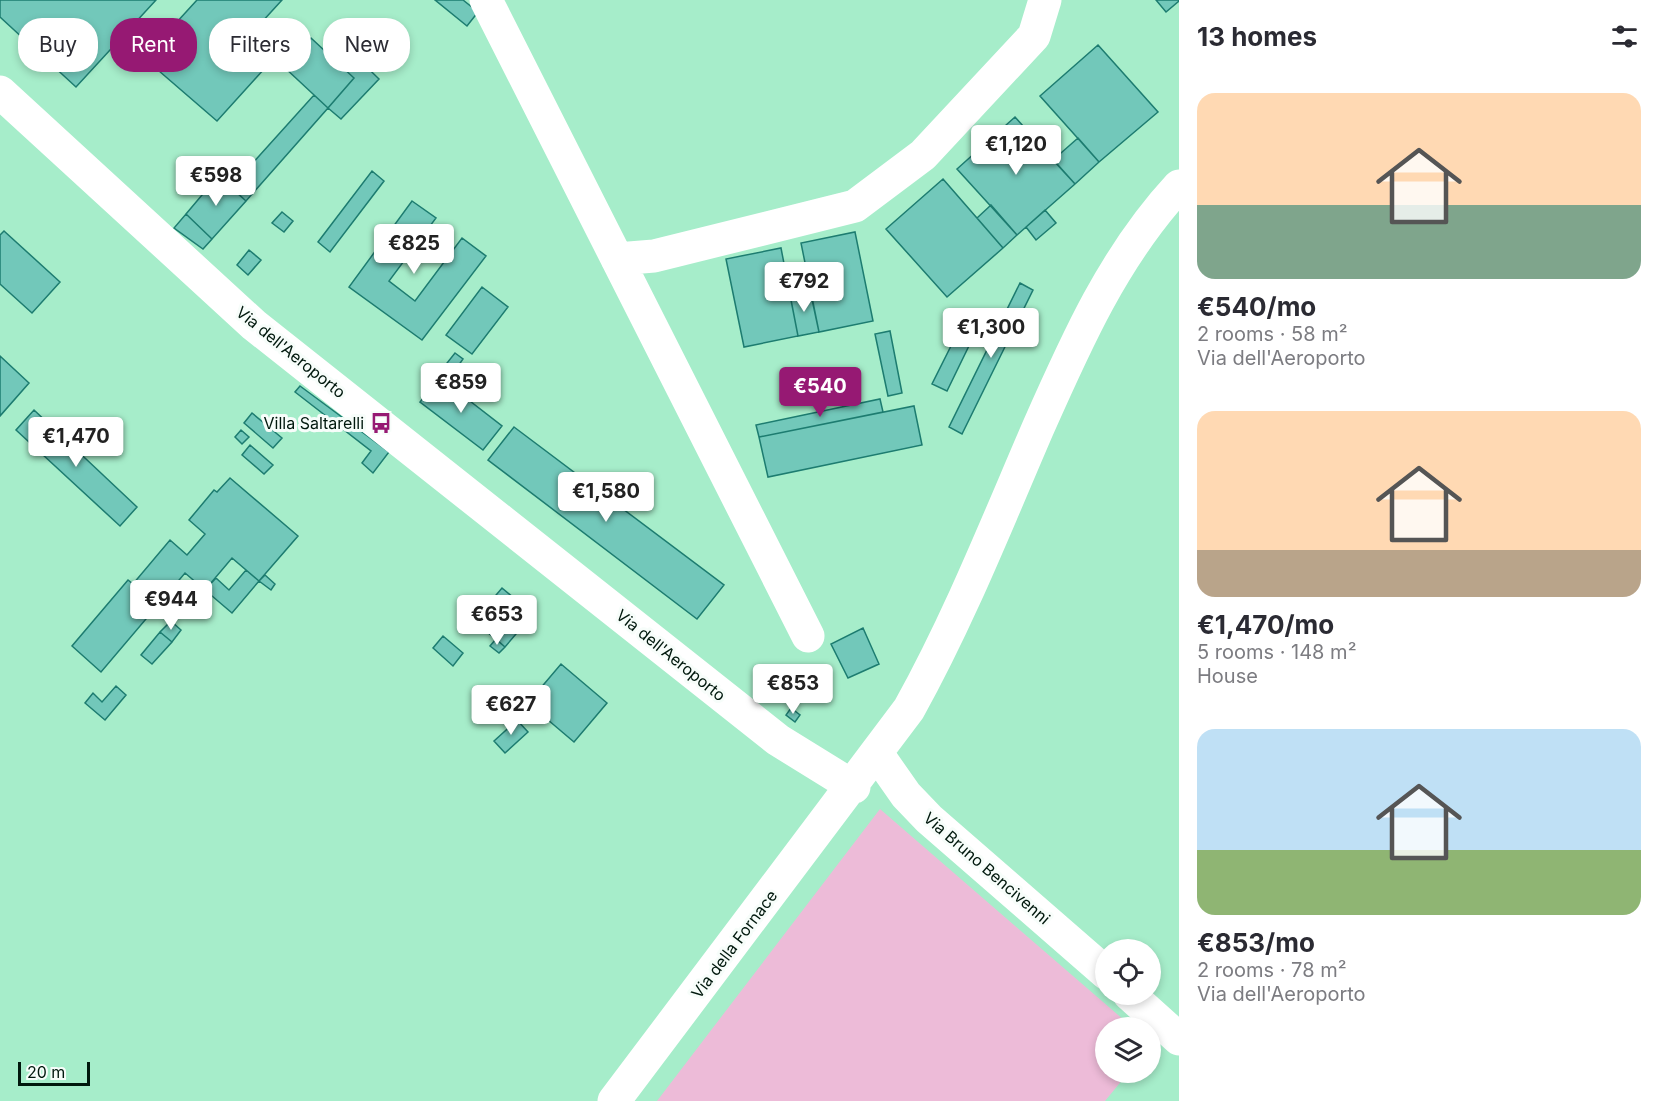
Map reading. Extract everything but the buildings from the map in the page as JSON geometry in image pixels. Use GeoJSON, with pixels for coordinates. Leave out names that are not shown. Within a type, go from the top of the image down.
{"type":"FeatureCollection","features":[{"type":"Feature","properties":{"kind":"street"},"geometry":{"type":"LineString","coordinates":[[486,0],[808,636]]}},
{"type":"Feature","properties":{"kind":"street"},"geometry":{"type":"LineString","coordinates":[[617,259],[654,256],[855,206],[923,155],[1034,36],[1045,0]]}},
{"type":"Feature","properties":{"kind":"street","name":"Via dell'Aeroporto"},"geometry":{"type":"LineString","coordinates":[[0,92],[254,324],[778,740],[854,787]]}},
{"type":"Feature","properties":{"kind":"street"},"geometry":{"type":"LineString","coordinates":[[854,787],[909,710],[942,645],[1058,382],[1101,294],[1139,234],[1179,186]]}},
{"type":"Feature","properties":{"kind":"street","name":"Via Bruno Bencivenni"},"geometry":{"type":"LineString","coordinates":[[878,755],[906,795],[929,819],[1095,963]]}},
{"type":"Feature","properties":{"kind":"street","name":"Via della Fornace"},"geometry":{"type":"LineString","coordinates":[[614,1101],[854,787]]}},
{"type":"Feature","properties":{"kind":"street"},"geometry":{"type":"LineString","coordinates":[[1141,1005],[1179,1039]]}},
{"type":"Feature","properties":{"kind":"shaded area"},"geometry":{"type":"Polygon","coordinates":[[[880,809],[1095,995],[1095,1005],[1107,1005],[1120,1017],[1095,1017],[1095,1083],[1120,1083],[1105,1101],[657,1101],[880,809]]]}},
{"type":"Feature","properties":{"kind":"place","name":"Villa Saltarelli"},"geometry":{"type":"Point","coordinates":[381,423]}}]}
